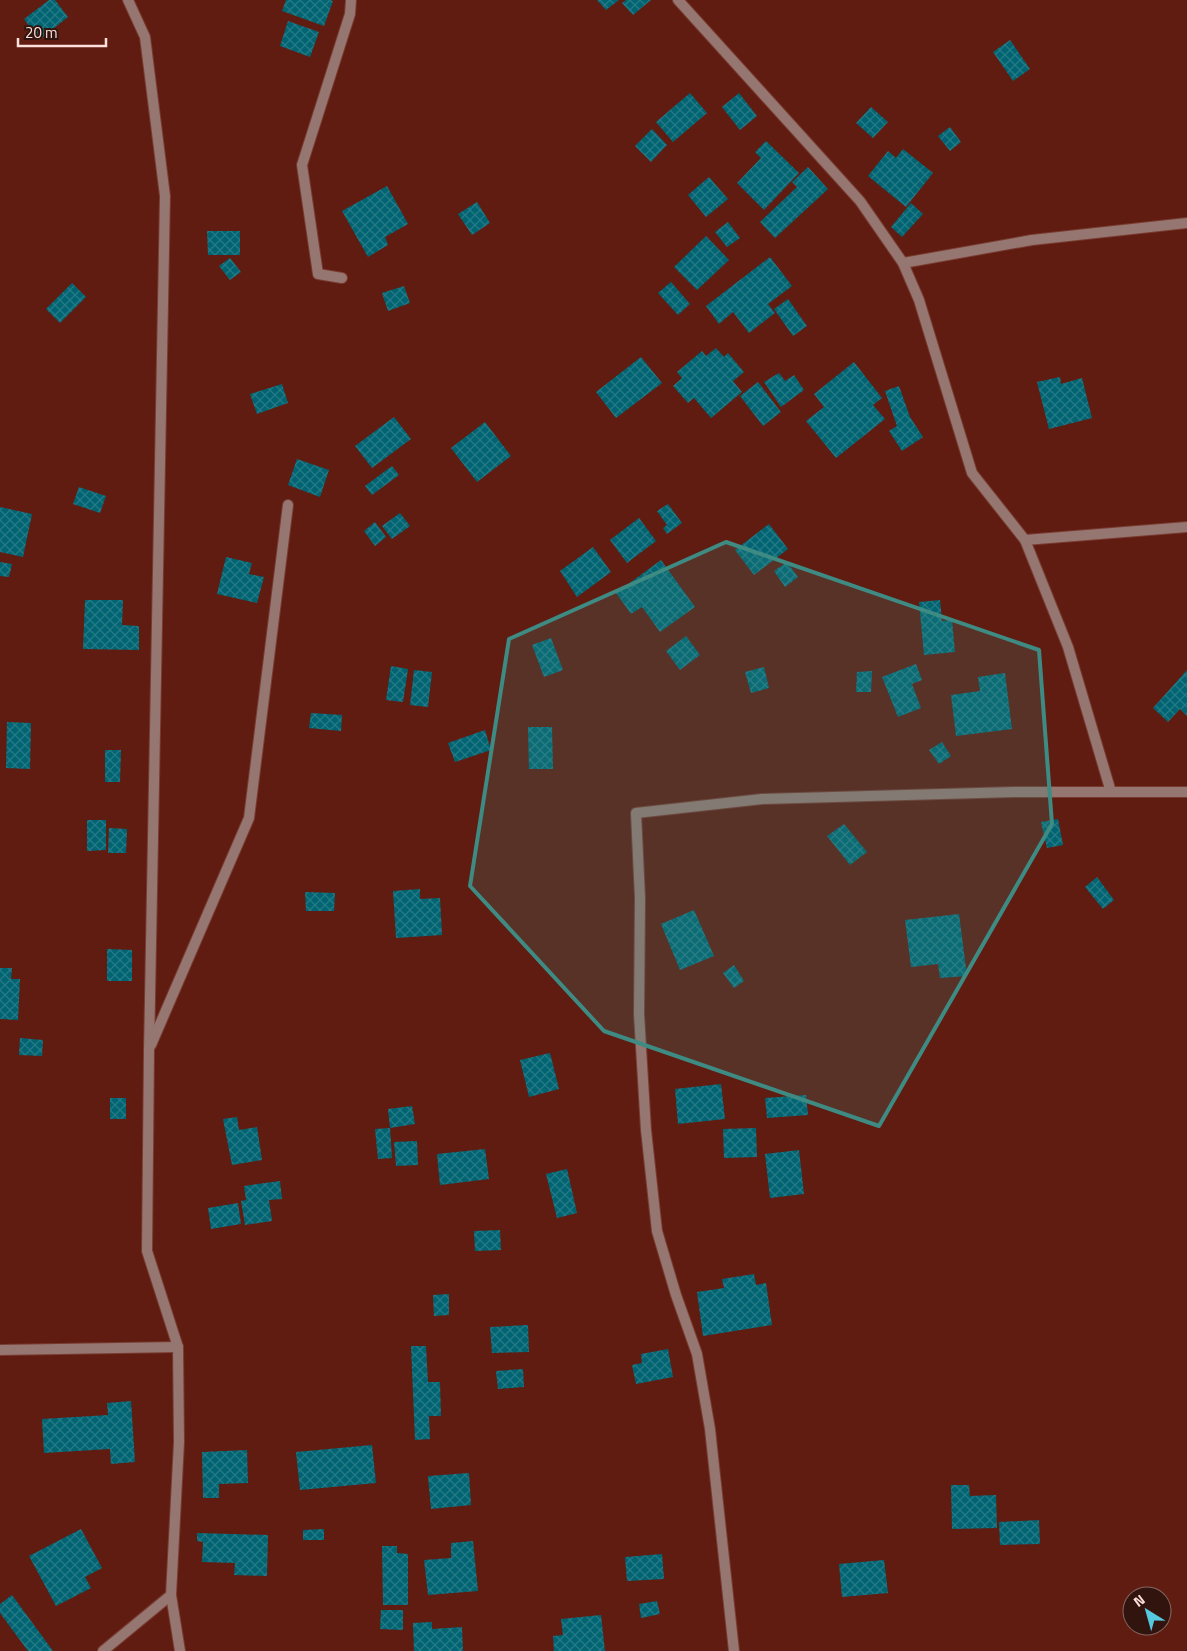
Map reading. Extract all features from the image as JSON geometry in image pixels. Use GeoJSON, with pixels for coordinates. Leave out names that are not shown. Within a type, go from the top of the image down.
{"type":"FeatureCollection","features":[{"type":"Feature","properties":{"kind":"street"},"geometry":{"type":"LineString","coordinates":[[128,0],[145,37],[165,196],[149,1050],[148,1251],[178,1347],[179,1442],[170,1595],[180,1651]]}},
{"type":"Feature","properties":{"kind":"street"},"geometry":{"type":"LineString","coordinates":[[342,278],[318,274],[302,165],[350,14],[351,0]]}},
{"type":"Feature","properties":{"kind":"street"},"geometry":{"type":"LineString","coordinates":[[678,0],[860,201],[903,263],[919,300],[972,473],[1025,540],[1068,647],[1111,792]]}},
{"type":"Feature","properties":{"kind":"street"},"geometry":{"type":"LineString","coordinates":[[903,263],[1032,240],[1187,223]]}},
{"type":"Feature","properties":{"kind":"street"},"geometry":{"type":"LineString","coordinates":[[149,1050],[249,818],[288,505]]}},
{"type":"Feature","properties":{"kind":"street"},"geometry":{"type":"LineString","coordinates":[[1025,540],[1187,527]]}},
{"type":"Feature","properties":{"kind":"street"},"geometry":{"type":"LineString","coordinates":[[734,1651],[710,1429],[697,1354],[676,1295],[657,1231],[646,1130],[639,1014],[640,898],[636,813],[762,799],[1005,792],[1187,792]]}},
{"type":"Feature","properties":{"kind":"street"},"geometry":{"type":"LineString","coordinates":[[0,1350],[178,1347]]}},
{"type":"Feature","properties":{"kind":"street"},"geometry":{"type":"LineString","coordinates":[[103,1651],[170,1595]]}},
{"type":"Feature","properties":{"kind":"highlighted area"},"geometry":{"type":"Polygon","coordinates":[[[726,542],[1039,650],[1052,824],[879,1126],[604,1031],[470,886],[509,639],[726,542]]]}},
{"type":"Feature","properties":{"kind":"building"},"geometry":{"type":"Polygon","coordinates":[[[49,0],[55,0],[68,17],[39,40],[24,19],[49,0]]]}},
{"type":"Feature","properties":{"kind":"building"},"geometry":{"type":"Polygon","coordinates":[[[286,0],[333,1],[324,26],[282,11],[286,0]]]}},
{"type":"Feature","properties":{"kind":"building"},"geometry":{"type":"Polygon","coordinates":[[[597,0],[619,0],[606,10],[597,0]]]}},
{"type":"Feature","properties":{"kind":"building"},"geometry":{"type":"Polygon","coordinates":[[[626,0],[651,0],[633,15],[622,3],[626,0]]]}},
{"type":"Feature","properties":{"kind":"building"},"geometry":{"type":"Polygon","coordinates":[[[288,21],[319,32],[310,57],[280,46],[288,21]]]}},
{"type":"Feature","properties":{"kind":"building"},"geometry":{"type":"Polygon","coordinates":[[[1010,40],[1030,69],[1013,81],[993,52],[1010,40]]]}},
{"type":"Feature","properties":{"kind":"building"},"geometry":{"type":"Polygon","coordinates":[[[690,93],[707,113],[673,142],[656,122],[690,93]]]}},
{"type":"Feature","properties":{"kind":"building"},"geometry":{"type":"Polygon","coordinates":[[[739,93],[757,116],[740,130],[722,107],[739,93]]]}},
{"type":"Feature","properties":{"kind":"building"},"geometry":{"type":"Polygon","coordinates":[[[871,107],[888,122],[873,138],[856,123],[871,107]]]}},
{"type":"Feature","properties":{"kind":"building"},"geometry":{"type":"Polygon","coordinates":[[[950,127],[961,142],[950,151],[938,136],[950,127]]]}},
{"type":"Feature","properties":{"kind":"building"},"geometry":{"type":"Polygon","coordinates":[[[652,129],[667,145],[651,162],[635,146],[652,129]]]}},
{"type":"Feature","properties":{"kind":"building"},"geometry":{"type":"Polygon","coordinates":[[[766,141],[799,173],[764,210],[737,183],[761,158],[755,152],[766,141]]]}},
{"type":"Feature","properties":{"kind":"building"},"geometry":{"type":"Polygon","coordinates":[[[903,149],[933,173],[906,207],[868,176],[888,151],[896,158],[903,149]]]}},
{"type":"Feature","properties":{"kind":"building"},"geometry":{"type":"Polygon","coordinates":[[[808,167],[828,189],[775,238],[760,222],[797,187],[792,182],[808,167]]]}},
{"type":"Feature","properties":{"kind":"building"},"geometry":{"type":"Polygon","coordinates":[[[709,177],[728,199],[706,217],[688,195],[709,177]]]}},
{"type":"Feature","properties":{"kind":"building"},"geometry":{"type":"Polygon","coordinates":[[[387,186],[408,224],[385,237],[388,245],[368,257],[342,211],[387,186]]]}},
{"type":"Feature","properties":{"kind":"building"},"geometry":{"type":"Polygon","coordinates":[[[477,202],[490,223],[472,235],[458,214],[477,202]]]}},
{"type":"Feature","properties":{"kind":"building"},"geometry":{"type":"Polygon","coordinates":[[[911,203],[923,214],[902,237],[891,227],[911,203]]]}},
{"type":"Feature","properties":{"kind":"building"},"geometry":{"type":"Polygon","coordinates":[[[728,222],[740,238],[727,247],[715,232],[728,222]]]}},
{"type":"Feature","properties":{"kind":"building"},"geometry":{"type":"Polygon","coordinates":[[[207,231],[240,231],[240,255],[208,255],[207,231]]]}},
{"type":"Feature","properties":{"kind":"building"},"geometry":{"type":"Polygon","coordinates":[[[706,236],[729,260],[697,290],[674,267],[706,236]]]}},
{"type":"Feature","properties":{"kind":"building"},"geometry":{"type":"Polygon","coordinates":[[[770,257],[792,286],[768,304],[775,313],[749,333],[733,312],[719,324],[706,306],[770,257]]]}},
{"type":"Feature","properties":{"kind":"building"},"geometry":{"type":"Polygon","coordinates":[[[230,258],[241,272],[230,280],[219,266],[230,258]]]}},
{"type":"Feature","properties":{"kind":"building"},"geometry":{"type":"Polygon","coordinates":[[[671,282],[690,304],[678,315],[658,293],[671,282]]]}},
{"type":"Feature","properties":{"kind":"building"},"geometry":{"type":"Polygon","coordinates":[[[72,283],[86,297],[60,323],[46,309],[72,283]]]}},
{"type":"Feature","properties":{"kind":"building"},"geometry":{"type":"Polygon","coordinates":[[[404,286],[410,303],[388,311],[382,293],[404,286]]]}},
{"type":"Feature","properties":{"kind":"building"},"geometry":{"type":"Polygon","coordinates":[[[788,299],[807,326],[793,336],[774,309],[788,299]]]}},
{"type":"Feature","properties":{"kind":"building"},"geometry":{"type":"Polygon","coordinates":[[[716,348],[724,357],[728,353],[744,372],[733,381],[742,392],[711,418],[694,398],[688,403],[673,386],[682,378],[677,372],[702,351],[706,356],[716,348]]]}},
{"type":"Feature","properties":{"kind":"building"},"geometry":{"type":"Polygon","coordinates":[[[641,357],[662,383],[616,418],[596,392],[641,357]]]}},
{"type":"Feature","properties":{"kind":"building"},"geometry":{"type":"Polygon","coordinates":[[[854,362],[882,398],[873,405],[885,419],[836,458],[806,421],[824,407],[814,394],[854,362]]]}},
{"type":"Feature","properties":{"kind":"building"},"geometry":{"type":"Polygon","coordinates":[[[779,373],[785,381],[794,375],[804,390],[781,407],[764,382],[779,373]]]}},
{"type":"Feature","properties":{"kind":"building"},"geometry":{"type":"Polygon","coordinates":[[[1060,377],[1061,384],[1082,378],[1092,418],[1049,429],[1037,382],[1060,377]]]}},
{"type":"Feature","properties":{"kind":"building"},"geometry":{"type":"Polygon","coordinates":[[[758,382],[781,412],[763,426],[740,396],[758,382]]]}},
{"type":"Feature","properties":{"kind":"building"},"geometry":{"type":"Polygon","coordinates":[[[282,384],[288,403],[257,414],[250,394],[282,384]]]}},
{"type":"Feature","properties":{"kind":"building"},"geometry":{"type":"Polygon","coordinates":[[[899,386],[910,417],[923,437],[902,451],[889,431],[897,426],[885,391],[899,386]]]}},
{"type":"Feature","properties":{"kind":"building"},"geometry":{"type":"Polygon","coordinates":[[[394,417],[411,439],[372,468],[355,446],[394,417]]]}},
{"type":"Feature","properties":{"kind":"building"},"geometry":{"type":"Polygon","coordinates":[[[485,422],[511,456],[477,482],[451,448],[485,422]]]}},
{"type":"Feature","properties":{"kind":"building"},"geometry":{"type":"Polygon","coordinates":[[[297,459],[329,470],[320,497],[288,485],[297,459]]]}},
{"type":"Feature","properties":{"kind":"building"},"geometry":{"type":"Polygon","coordinates":[[[392,466],[399,475],[372,495],[365,486],[392,466]]]}},
{"type":"Feature","properties":{"kind":"building"},"geometry":{"type":"Polygon","coordinates":[[[79,487],[106,496],[100,513],[73,504],[79,487]]]}},
{"type":"Feature","properties":{"kind":"building"},"geometry":{"type":"Polygon","coordinates":[[[668,504],[682,523],[667,534],[663,528],[667,525],[657,511],[668,504]]]}},
{"type":"Feature","properties":{"kind":"building"},"geometry":{"type":"Polygon","coordinates":[[[0,507],[32,514],[23,557],[0,552],[0,507]]]}},
{"type":"Feature","properties":{"kind":"building"},"geometry":{"type":"Polygon","coordinates":[[[400,513],[410,526],[392,539],[382,526],[400,513]]]}},
{"type":"Feature","properties":{"kind":"building"},"geometry":{"type":"Polygon","coordinates":[[[639,518],[656,541],[627,563],[610,540],[639,518]]]}},
{"type":"Feature","properties":{"kind":"building"},"geometry":{"type":"Polygon","coordinates":[[[375,522],[386,537],[375,546],[364,531],[375,522]]]}},
{"type":"Feature","properties":{"kind":"building"},"geometry":{"type":"Polygon","coordinates":[[[769,524],[788,549],[754,575],[735,550],[769,524]]]}},
{"type":"Feature","properties":{"kind":"building"},"geometry":{"type":"Polygon","coordinates":[[[593,547],[611,572],[577,597],[560,571],[593,547]]]}},
{"type":"Feature","properties":{"kind":"building"},"geometry":{"type":"Polygon","coordinates":[[[226,557],[252,563],[249,574],[264,577],[257,603],[217,594],[226,557]]]}},
{"type":"Feature","properties":{"kind":"building"},"geometry":{"type":"Polygon","coordinates":[[[661,560],[695,607],[660,632],[642,607],[631,614],[616,593],[661,560]]]}},
{"type":"Feature","properties":{"kind":"building"},"geometry":{"type":"Polygon","coordinates":[[[0,562],[12,564],[9,577],[0,576],[0,562]]]}},
{"type":"Feature","properties":{"kind":"building"},"geometry":{"type":"Polygon","coordinates":[[[787,562],[798,577],[785,587],[774,571],[787,562]]]}},
{"type":"Feature","properties":{"kind":"building"},"geometry":{"type":"Polygon","coordinates":[[[85,600],[123,600],[122,625],[139,626],[139,650],[83,649],[85,600]]]}},
{"type":"Feature","properties":{"kind":"building"},"geometry":{"type":"Polygon","coordinates":[[[940,600],[942,621],[952,620],[955,652],[924,655],[919,602],[940,600]]]}},
{"type":"Feature","properties":{"kind":"building"},"geometry":{"type":"Polygon","coordinates":[[[686,636],[700,655],[680,670],[666,651],[686,636]]]}},
{"type":"Feature","properties":{"kind":"building"},"geometry":{"type":"Polygon","coordinates":[[[551,638],[563,670],[544,677],[532,645],[551,638]]]}},
{"type":"Feature","properties":{"kind":"building"},"geometry":{"type":"Polygon","coordinates":[[[916,664],[922,680],[912,684],[921,708],[898,717],[882,677],[916,664]]]}},
{"type":"Feature","properties":{"kind":"building"},"geometry":{"type":"Polygon","coordinates":[[[391,666],[408,669],[403,702],[386,700],[391,666]]]}},
{"type":"Feature","properties":{"kind":"building"},"geometry":{"type":"Polygon","coordinates":[[[764,667],[769,688],[751,693],[745,672],[764,667]]]}},
{"type":"Feature","properties":{"kind":"building"},"geometry":{"type":"Polygon","coordinates":[[[414,670],[432,672],[428,707],[410,705],[414,670]]]}},
{"type":"Feature","properties":{"kind":"building"},"geometry":{"type":"Polygon","coordinates":[[[1187,670],[1187,716],[1180,709],[1168,722],[1153,708],[1187,670]]]}},
{"type":"Feature","properties":{"kind":"building"},"geometry":{"type":"Polygon","coordinates":[[[872,671],[871,692],[856,692],[857,672],[872,671]]]}},
{"type":"Feature","properties":{"kind":"building"},"geometry":{"type":"Polygon","coordinates":[[[1005,673],[1012,729],[956,736],[951,695],[980,691],[978,677],[1005,673]]]}},
{"type":"Feature","properties":{"kind":"building"},"geometry":{"type":"Polygon","coordinates":[[[311,713],[342,715],[341,731],[309,728],[311,713]]]}},
{"type":"Feature","properties":{"kind":"building"},"geometry":{"type":"Polygon","coordinates":[[[7,722],[31,723],[30,769],[6,768],[7,722]]]}},
{"type":"Feature","properties":{"kind":"building"},"geometry":{"type":"Polygon","coordinates":[[[528,727],[552,727],[553,769],[529,769],[528,727]]]}},
{"type":"Feature","properties":{"kind":"building"},"geometry":{"type":"Polygon","coordinates":[[[485,730],[491,750],[455,762],[448,743],[485,730]]]}},
{"type":"Feature","properties":{"kind":"building"},"geometry":{"type":"Polygon","coordinates":[[[942,742],[951,756],[939,764],[929,750],[942,742]]]}},
{"type":"Feature","properties":{"kind":"building"},"geometry":{"type":"Polygon","coordinates":[[[105,750],[121,750],[120,782],[105,782],[105,750]]]}},
{"type":"Feature","properties":{"kind":"building"},"geometry":{"type":"Polygon","coordinates":[[[1058,819],[1063,845],[1047,848],[1041,822],[1058,819]]]}},
{"type":"Feature","properties":{"kind":"building"},"geometry":{"type":"Polygon","coordinates":[[[87,820],[106,820],[106,850],[87,851],[87,820]]]}},
{"type":"Feature","properties":{"kind":"building"},"geometry":{"type":"Polygon","coordinates":[[[844,824],[867,852],[850,865],[827,836],[844,824]]]}},
{"type":"Feature","properties":{"kind":"building"},"geometry":{"type":"Polygon","coordinates":[[[109,828],[127,829],[126,853],[108,853],[109,828]]]}},
{"type":"Feature","properties":{"kind":"building"},"geometry":{"type":"Polygon","coordinates":[[[1097,877],[1114,900],[1103,909],[1085,887],[1097,877]]]}},
{"type":"Feature","properties":{"kind":"building"},"geometry":{"type":"Polygon","coordinates":[[[420,889],[420,899],[440,898],[442,935],[396,938],[393,891],[420,889]]]}},
{"type":"Feature","properties":{"kind":"building"},"geometry":{"type":"Polygon","coordinates":[[[305,892],[335,893],[334,911],[306,911],[305,892]]]}},
{"type":"Feature","properties":{"kind":"building"},"geometry":{"type":"Polygon","coordinates":[[[694,910],[714,956],[680,970],[661,924],[694,910]]]}},
{"type":"Feature","properties":{"kind":"building"},"geometry":{"type":"Polygon","coordinates":[[[959,914],[967,976],[940,978],[938,964],[911,967],[905,920],[959,914]]]}},
{"type":"Feature","properties":{"kind":"building"},"geometry":{"type":"Polygon","coordinates":[[[107,949],[132,950],[132,981],[107,981],[107,949]]]}},
{"type":"Feature","properties":{"kind":"building"},"geometry":{"type":"Polygon","coordinates":[[[734,965],[744,981],[734,988],[723,973],[734,965]]]}},
{"type":"Feature","properties":{"kind":"building"},"geometry":{"type":"Polygon","coordinates":[[[0,968],[12,968],[11,979],[20,979],[18,1020],[0,1019],[0,968]]]}},
{"type":"Feature","properties":{"kind":"building"},"geometry":{"type":"Polygon","coordinates":[[[20,1038],[43,1040],[42,1056],[19,1055],[20,1038]]]}},
{"type":"Feature","properties":{"kind":"building"},"geometry":{"type":"Polygon","coordinates":[[[550,1053],[559,1089],[529,1097],[520,1060],[550,1053]]]}},
{"type":"Feature","properties":{"kind":"building"},"geometry":{"type":"Polygon","coordinates":[[[721,1084],[725,1119],[678,1124],[675,1089],[721,1084]]]}},
{"type":"Feature","properties":{"kind":"building"},"geometry":{"type":"Polygon","coordinates":[[[806,1095],[808,1115],[767,1118],[765,1098],[806,1095]]]}},
{"type":"Feature","properties":{"kind":"building"},"geometry":{"type":"Polygon","coordinates":[[[110,1098],[126,1098],[126,1119],[110,1119],[110,1098]]]}},
{"type":"Feature","properties":{"kind":"building"},"geometry":{"type":"Polygon","coordinates":[[[412,1106],[415,1124],[390,1128],[388,1109],[412,1106]]]}},
{"type":"Feature","properties":{"kind":"building"},"geometry":{"type":"Polygon","coordinates":[[[237,1117],[239,1130],[257,1127],[262,1160],[232,1165],[223,1119],[237,1117]]]}},
{"type":"Feature","properties":{"kind":"building"},"geometry":{"type":"Polygon","coordinates":[[[390,1128],[392,1158],[378,1159],[375,1129],[390,1128]]]}},
{"type":"Feature","properties":{"kind":"building"},"geometry":{"type":"Polygon","coordinates":[[[756,1128],[757,1157],[724,1158],[723,1129],[756,1128]]]}},
{"type":"Feature","properties":{"kind":"building"},"geometry":{"type":"Polygon","coordinates":[[[417,1141],[418,1165],[396,1166],[394,1142],[417,1141]]]}},
{"type":"Feature","properties":{"kind":"building"},"geometry":{"type":"Polygon","coordinates":[[[485,1149],[489,1179],[440,1185],[437,1154],[485,1149]]]}},
{"type":"Feature","properties":{"kind":"building"},"geometry":{"type":"Polygon","coordinates":[[[799,1150],[804,1194],[770,1198],[765,1154],[799,1150]]]}},
{"type":"Feature","properties":{"kind":"building"},"geometry":{"type":"Polygon","coordinates":[[[567,1169],[577,1213],[557,1218],[546,1174],[567,1169]]]}},
{"type":"Feature","properties":{"kind":"building"},"geometry":{"type":"Polygon","coordinates":[[[280,1181],[282,1199],[269,1200],[272,1221],[245,1225],[241,1201],[246,1200],[244,1186],[280,1181]]]}},
{"type":"Feature","properties":{"kind":"building"},"geometry":{"type":"Polygon","coordinates":[[[238,1203],[241,1224],[211,1229],[208,1208],[238,1203]]]}},
{"type":"Feature","properties":{"kind":"building"},"geometry":{"type":"Polygon","coordinates":[[[500,1230],[501,1250],[475,1251],[474,1231],[500,1230]]]}},
{"type":"Feature","properties":{"kind":"building"},"geometry":{"type":"Polygon","coordinates":[[[754,1274],[756,1285],[766,1283],[772,1325],[703,1336],[697,1292],[724,1288],[722,1279],[754,1274]]]}},
{"type":"Feature","properties":{"kind":"building"},"geometry":{"type":"Polygon","coordinates":[[[449,1294],[449,1315],[434,1316],[433,1295],[449,1294]]]}},
{"type":"Feature","properties":{"kind":"building"},"geometry":{"type":"Polygon","coordinates":[[[528,1325],[529,1352],[492,1353],[490,1327],[528,1325]]]}},
{"type":"Feature","properties":{"kind":"building"},"geometry":{"type":"Polygon","coordinates":[[[411,1346],[426,1346],[428,1382],[440,1382],[441,1416],[429,1416],[430,1439],[415,1440],[411,1346]]]}},
{"type":"Feature","properties":{"kind":"building"},"geometry":{"type":"Polygon","coordinates":[[[668,1349],[673,1377],[636,1384],[632,1365],[642,1363],[641,1354],[668,1349]]]}},
{"type":"Feature","properties":{"kind":"building"},"geometry":{"type":"Polygon","coordinates":[[[523,1369],[524,1387],[498,1389],[496,1371],[523,1369]]]}},
{"type":"Feature","properties":{"kind":"building"},"geometry":{"type":"Polygon","coordinates":[[[131,1401],[135,1462],[111,1464],[110,1449],[44,1453],[42,1419],[108,1415],[107,1403],[131,1401]]]}},
{"type":"Feature","properties":{"kind":"building"},"geometry":{"type":"Polygon","coordinates":[[[372,1445],[376,1483],[300,1490],[296,1452],[372,1445]]]}},
{"type":"Feature","properties":{"kind":"building"},"geometry":{"type":"Polygon","coordinates":[[[247,1450],[248,1483],[219,1484],[219,1498],[203,1498],[202,1452],[247,1450]]]}},
{"type":"Feature","properties":{"kind":"building"},"geometry":{"type":"Polygon","coordinates":[[[469,1473],[471,1505],[431,1509],[428,1476],[469,1473]]]}},
{"type":"Feature","properties":{"kind":"building"},"geometry":{"type":"Polygon","coordinates":[[[951,1485],[969,1485],[970,1496],[996,1495],[997,1528],[952,1529],[951,1485]]]}},
{"type":"Feature","properties":{"kind":"building"},"geometry":{"type":"Polygon","coordinates":[[[1039,1520],[1040,1544],[1000,1545],[999,1522],[1039,1520]]]}},
{"type":"Feature","properties":{"kind":"building"},"geometry":{"type":"Polygon","coordinates":[[[81,1529],[102,1568],[85,1577],[91,1588],[56,1606],[29,1556],[81,1529]]]}},
{"type":"Feature","properties":{"kind":"building"},"geometry":{"type":"Polygon","coordinates":[[[324,1529],[324,1540],[303,1540],[303,1530],[324,1529]]]}},
{"type":"Feature","properties":{"kind":"building"},"geometry":{"type":"Polygon","coordinates":[[[197,1533],[268,1535],[267,1576],[234,1575],[235,1563],[202,1562],[203,1542],[197,1541],[197,1533]]]}},
{"type":"Feature","properties":{"kind":"building"},"geometry":{"type":"Polygon","coordinates":[[[473,1541],[478,1591],[428,1595],[424,1560],[451,1558],[451,1543],[473,1541]]]}},
{"type":"Feature","properties":{"kind":"building"},"geometry":{"type":"Polygon","coordinates":[[[382,1546],[397,1546],[397,1553],[408,1554],[408,1605],[383,1605],[382,1546]]]}},
{"type":"Feature","properties":{"kind":"building"},"geometry":{"type":"Polygon","coordinates":[[[662,1554],[664,1579],[627,1581],[625,1557],[662,1554]]]}},
{"type":"Feature","properties":{"kind":"building"},"geometry":{"type":"Polygon","coordinates":[[[884,1560],[888,1593],[842,1597],[839,1564],[884,1560]]]}},
{"type":"Feature","properties":{"kind":"building"},"geometry":{"type":"Polygon","coordinates":[[[12,1595],[53,1651],[28,1651],[0,1613],[0,1604],[12,1595]]]}},
{"type":"Feature","properties":{"kind":"building"},"geometry":{"type":"Polygon","coordinates":[[[657,1601],[660,1614],[641,1618],[639,1604],[657,1601]]]}},
{"type":"Feature","properties":{"kind":"building"},"geometry":{"type":"Polygon","coordinates":[[[381,1610],[403,1610],[403,1630],[380,1629],[381,1610]]]}},
{"type":"Feature","properties":{"kind":"building"},"geometry":{"type":"Polygon","coordinates":[[[601,1615],[605,1651],[554,1651],[553,1636],[563,1635],[561,1619],[601,1615]]]}},
{"type":"Feature","properties":{"kind":"building"},"geometry":{"type":"Polygon","coordinates":[[[432,1622],[432,1629],[462,1627],[463,1651],[414,1651],[413,1623],[432,1622]]]}}]}
